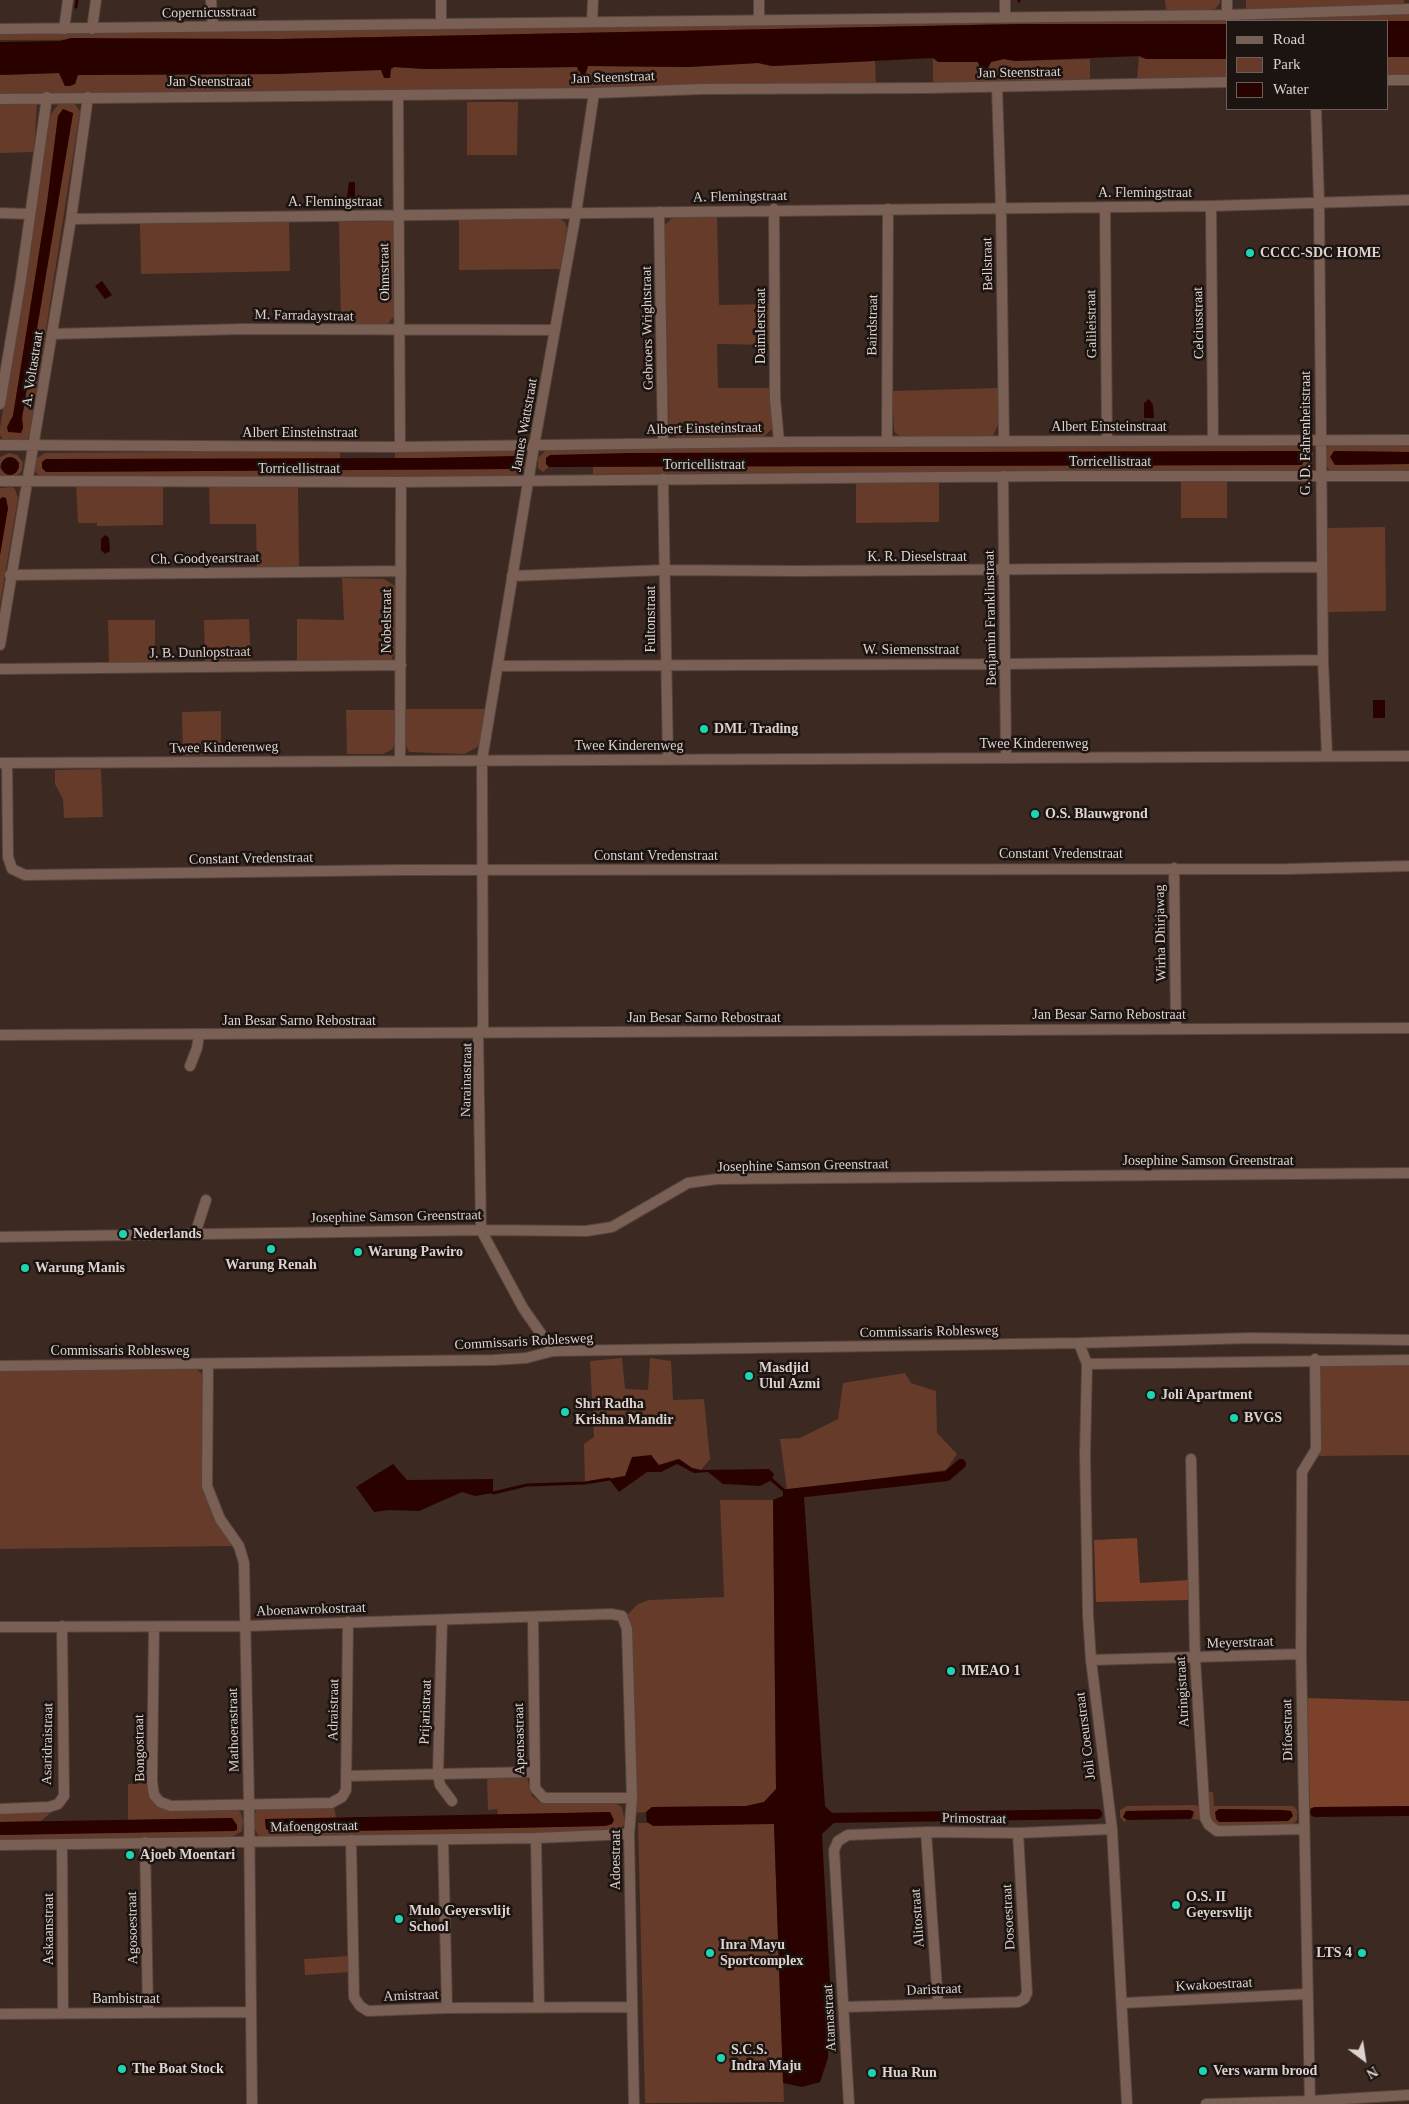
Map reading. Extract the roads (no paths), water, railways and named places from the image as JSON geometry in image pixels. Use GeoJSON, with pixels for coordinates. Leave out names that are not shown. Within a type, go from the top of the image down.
{"type":"FeatureCollection","features":[{"type":"Feature","properties":{"kind":"street"},"geometry":{"type":"LineString","coordinates":[[64,28],[68,0]]}},
{"type":"Feature","properties":{"kind":"street"},"geometry":{"type":"LineString","coordinates":[[92,29],[96,0]]}},
{"type":"Feature","properties":{"kind":"street"},"geometry":{"type":"LineString","coordinates":[[211,0],[213,27]]}},
{"type":"Feature","properties":{"kind":"street"},"geometry":{"type":"LineString","coordinates":[[441,0],[441,24]]}},
{"type":"Feature","properties":{"kind":"street"},"geometry":{"type":"LineString","coordinates":[[592,22],[593,0]]}},
{"type":"Feature","properties":{"kind":"street"},"geometry":{"type":"LineString","coordinates":[[759,0],[759,20]]}},
{"type":"Feature","properties":{"kind":"street"},"geometry":{"type":"LineString","coordinates":[[1005,0],[1005,17]]}},
{"type":"Feature","properties":{"kind":"street"},"geometry":{"type":"LineString","coordinates":[[1227,0],[1228,15]]}},
{"type":"Feature","properties":{"kind":"street","name":"Copernicusstraat"},"geometry":{"type":"LineString","coordinates":[[0,29],[1228,15],[1409,9]]}},
{"type":"Feature","properties":{"kind":"street"},"geometry":{"type":"LineString","coordinates":[[1389,80],[1409,80]]}},
{"type":"Feature","properties":{"kind":"street","name":"Jan Steenstraat"},"geometry":{"type":"LineString","coordinates":[[0,99],[47,97],[594,94],[702,89],[997,87],[1226,82]]}},
{"type":"Feature","properties":{"kind":"street","name":"Bellstraat"},"geometry":{"type":"LineString","coordinates":[[997,87],[1001,208],[1004,441]]}},
{"type":"Feature","properties":{"kind":"street","name":"James Wattstraat"},"geometry":{"type":"LineString","coordinates":[[482,760],[534,446],[576,213],[594,94]]}},
{"type":"Feature","properties":{"kind":"street","name":"Ohmstraat"},"geometry":{"type":"LineString","coordinates":[[398,96],[400,447]]}},
{"type":"Feature","properties":{"kind":"street","name":"A. Voltastraat"},"geometry":{"type":"LineString","coordinates":[[0,404],[47,97]]}},
{"type":"Feature","properties":{"kind":"street","name":"A. Voltastraat"},"geometry":{"type":"LineString","coordinates":[[0,645],[10,575],[34,446],[71,219],[88,97]]}},
{"type":"Feature","properties":{"kind":"street","name":"G. D. Fahrenheitstraat"},"geometry":{"type":"LineString","coordinates":[[1316,110],[1319,202],[1323,660],[1327,756]]}},
{"type":"Feature","properties":{"kind":"street","name":"A. Flemingstraat"},"geometry":{"type":"LineString","coordinates":[[71,219],[1211,206],[1409,200]]}},
{"type":"Feature","properties":{"kind":"street","name":"Celciusstraat"},"geometry":{"type":"LineString","coordinates":[[1211,206],[1213,440]]}},
{"type":"Feature","properties":{"kind":"street","name":"Galileistraat"},"geometry":{"type":"LineString","coordinates":[[1105,207],[1107,441]]}},
{"type":"Feature","properties":{"kind":"street","name":"Bairdstraat"},"geometry":{"type":"LineString","coordinates":[[887,442],[888,209]]}},
{"type":"Feature","properties":{"kind":"street","name":"Daimlerstraat"},"geometry":{"type":"LineString","coordinates":[[774,210],[775,398],[779,442]]}},
{"type":"Feature","properties":{"kind":"street","name":"Gebroers Wrightstraat"},"geometry":{"type":"LineString","coordinates":[[659,212],[663,443]]}},
{"type":"Feature","properties":{"kind":"street"},"geometry":{"type":"LineString","coordinates":[[0,213],[30,214]]}},
{"type":"Feature","properties":{"kind":"street","name":"M. Farradaystraat"},"geometry":{"type":"LineString","coordinates":[[52,334],[243,328],[555,330]]}},
{"type":"Feature","properties":{"kind":"street","name":"Albert Einsteinstraat"},"geometry":{"type":"LineString","coordinates":[[0,445],[400,447],[779,442],[1409,440]]}},
{"type":"Feature","properties":{"kind":"street","name":"Torricellistraat"},"geometry":{"type":"LineString","coordinates":[[0,481],[26,483],[401,482],[1003,476],[1409,476]]}},
{"type":"Feature","properties":{"kind":"street","name":"Benjamin Franklinstraat"},"geometry":{"type":"LineString","coordinates":[[1003,476],[1006,758]]}},
{"type":"Feature","properties":{"kind":"street","name":"Fultonstraat"},"geometry":{"type":"LineString","coordinates":[[663,479],[664,664],[668,759]]}},
{"type":"Feature","properties":{"kind":"street","name":"Nobelstraat"},"geometry":{"type":"LineString","coordinates":[[400,760],[401,482]]}},
{"type":"Feature","properties":{"kind":"street","name":"K. R. Dieselstraat"},"geometry":{"type":"LineString","coordinates":[[512,576],[664,570],[1005,570],[1322,566]]}},
{"type":"Feature","properties":{"kind":"street","name":"Ch. Goodyearstraat"},"geometry":{"type":"LineString","coordinates":[[10,575],[401,571]]}},
{"type":"Feature","properties":{"kind":"street","name":"W. Siemensstraat"},"geometry":{"type":"LineString","coordinates":[[499,666],[1005,664],[1323,660]]}},
{"type":"Feature","properties":{"kind":"street","name":"J. B. Dunlopstraat"},"geometry":{"type":"LineString","coordinates":[[0,669],[401,665]]}},
{"type":"Feature","properties":{"kind":"street","name":"Twee Kinderenweg"},"geometry":{"type":"LineString","coordinates":[[4,763],[1409,756]]}},
{"type":"Feature","properties":{"kind":"street","name":"Narainastraat"},"geometry":{"type":"LineString","coordinates":[[482,760],[483,1027],[478,1034],[481,1230],[523,1308],[553,1351]]}},
{"type":"Feature","properties":{"kind":"street","name":"Constant Vredenstraat"},"geometry":{"type":"LineString","coordinates":[[4,763],[8,857],[12,869],[25,875],[481,870],[1409,866]]}},
{"type":"Feature","properties":{"kind":"street","name":"Wirha Dhirjawag"},"geometry":{"type":"LineString","coordinates":[[1174,868],[1176,1029]]}},
{"type":"Feature","properties":{"kind":"street","name":"Jan Besar Sarno Rebostraat"},"geometry":{"type":"LineString","coordinates":[[0,1035],[1409,1028]]}},
{"type":"Feature","properties":{"kind":"street"},"geometry":{"type":"LineString","coordinates":[[190,1066],[197,1048],[199,1035]]}},
{"type":"Feature","properties":{"kind":"street","name":"Josephine Samson Greenstraat"},"geometry":{"type":"LineString","coordinates":[[0,1237],[481,1230],[586,1231],[612,1226],[688,1183],[717,1178],[1409,1173]]}},
{"type":"Feature","properties":{"kind":"street"},"geometry":{"type":"LineString","coordinates":[[195,1234],[206,1200]]}},
{"type":"Feature","properties":{"kind":"street","name":"Commissaris Roblesweg"},"geometry":{"type":"LineString","coordinates":[[0,1366],[494,1360],[526,1358],[553,1351],[1079,1343],[1251,1338],[1409,1340]]}},
{"type":"Feature","properties":{"kind":"street"},"geometry":{"type":"LineString","coordinates":[[1079,1343],[1087,1364],[1315,1359],[1409,1360]]}},
{"type":"Feature","properties":{"kind":"street","name":"Difoestraat"},"geometry":{"type":"LineString","coordinates":[[1310,2103],[1301,1654],[1302,1472],[1316,1450],[1315,1359]]}},
{"type":"Feature","properties":{"kind":"street","name":"Mathoerastraat"},"geometry":{"type":"LineString","coordinates":[[208,1364],[207,1486],[220,1519],[239,1546],[244,1563],[250,1842],[252,2104]]}},
{"type":"Feature","properties":{"kind":"street","name":"Joli Coeurstraat"},"geometry":{"type":"LineString","coordinates":[[1087,1364],[1085,1524],[1091,1660],[1112,1829],[1123,2003],[1127,2104]]}},
{"type":"Feature","properties":{"kind":"street","name":"Atringistraat"},"geometry":{"type":"LineString","coordinates":[[1191,1459],[1195,1658],[1205,1818],[1209,1825],[1217,1832],[1304,1830]]}},
{"type":"Feature","properties":{"kind":"street","name":"Aboenawrokostraat"},"geometry":{"type":"LineString","coordinates":[[0,1627],[246,1626],[611,1614],[622,1616]]}},
{"type":"Feature","properties":{"kind":"street","name":"Adoestraat"},"geometry":{"type":"LineString","coordinates":[[622,1616],[627,1629],[632,1798],[629,1834],[634,2104]]}},
{"type":"Feature","properties":{"kind":"street","name":"Apensastraat"},"geometry":{"type":"LineString","coordinates":[[533,1618],[535,1788],[544,1798],[632,1798]]}},
{"type":"Feature","properties":{"kind":"street","name":"Prijaristraat"},"geometry":{"type":"LineString","coordinates":[[442,1620],[438,1774],[440,1785],[452,1800]]}},
{"type":"Feature","properties":{"kind":"street","name":"Adraistraat"},"geometry":{"type":"LineString","coordinates":[[342,1797],[346,1790],[347,1776],[348,1622]]}},
{"type":"Feature","properties":{"kind":"street","name":"Asaridraistraat"},"geometry":{"type":"LineString","coordinates":[[0,1809],[49,1807],[58,1804],[64,1796],[62,1626]]}},
{"type":"Feature","properties":{"kind":"street","name":"Bongostraat"},"geometry":{"type":"LineString","coordinates":[[154,1627],[152,1781],[154,1795],[160,1802],[171,1806],[249,1803],[331,1803],[342,1797]]}},
{"type":"Feature","properties":{"kind":"street","name":"Meyerstraat"},"geometry":{"type":"LineString","coordinates":[[1091,1660],[1301,1654]]}},
{"type":"Feature","properties":{"kind":"street"},"geometry":{"type":"LineString","coordinates":[[347,1776],[534,1772]]}},
{"type":"Feature","properties":{"kind":"street","name":"Primostraat"},"geometry":{"type":"LineString","coordinates":[[838,1841],[848,1835],[926,1832],[1018,1833],[1112,1829]]}},
{"type":"Feature","properties":{"kind":"street","name":"Alitostraat"},"geometry":{"type":"LineString","coordinates":[[926,1832],[938,2003]]}},
{"type":"Feature","properties":{"kind":"street","name":"Dosoestraat"},"geometry":{"type":"LineString","coordinates":[[1018,1833],[1027,1993],[1024,1999]]}},
{"type":"Feature","properties":{"kind":"street","name":"Mafoengostraat"},"geometry":{"type":"LineString","coordinates":[[0,1845],[536,1838],[629,1834]]}},
{"type":"Feature","properties":{"kind":"street"},"geometry":{"type":"LineString","coordinates":[[536,1838],[539,2007]]}},
{"type":"Feature","properties":{"kind":"street"},"geometry":{"type":"LineString","coordinates":[[443,1839],[448,2008]]}},
{"type":"Feature","properties":{"kind":"street","name":"Amistraat"},"geometry":{"type":"LineString","coordinates":[[351,1840],[354,1997],[360,2006],[368,2011],[448,2008],[631,2007]]}},
{"type":"Feature","properties":{"kind":"street","name":"Atamastraat"},"geometry":{"type":"LineString","coordinates":[[838,1841],[834,1850],[849,2104]]}},
{"type":"Feature","properties":{"kind":"street","name":"Agosoestraat"},"geometry":{"type":"LineString","coordinates":[[145,1842],[148,2012]]}},
{"type":"Feature","properties":{"kind":"street","name":"Askaanstraat"},"geometry":{"type":"LineString","coordinates":[[62,1844],[63,2013]]}},
{"type":"Feature","properties":{"kind":"street","name":"Kwakoestraat"},"geometry":{"type":"LineString","coordinates":[[1123,2003],[1307,1994]]}},
{"type":"Feature","properties":{"kind":"street","name":"Daristraat"},"geometry":{"type":"LineString","coordinates":[[844,2007],[1018,2002],[1024,1999]]}},
{"type":"Feature","properties":{"kind":"street","name":"Bambistraat"},"geometry":{"type":"LineString","coordinates":[[0,2014],[251,2012]]}},
{"type":"Feature","properties":{"kind":"street"},"geometry":{"type":"LineString","coordinates":[[1206,2104],[1310,2103],[1409,2095]]}},
{"type":"Feature","properties":{"kind":"water"},"geometry":{"type":"Polygon","coordinates":[[[1389,21],[1409,21],[1409,57],[1389,57],[1389,21]]]}},
{"type":"Feature","properties":{"kind":"water"},"geometry":{"type":"Polygon","coordinates":[[[1020,24],[1226,24],[1226,59],[1146,59],[1139,56],[1015,61],[1004,59],[991,62],[985,73],[981,71],[978,62],[938,62],[933,58],[772,66],[758,63],[688,67],[588,66],[586,73],[582,76],[577,67],[425,69],[394,67],[391,69],[390,78],[384,78],[381,70],[278,74],[78,75],[75,84],[70,86],[65,86],[59,73],[0,75],[0,42],[60,41],[71,38],[280,39],[1020,24]]]}},
{"type":"Feature","properties":{"kind":"water"},"geometry":{"type":"Polygon","coordinates":[[[63,109],[73,113],[22,418],[23,428],[21,433],[8,432],[7,427],[13,416],[47,203],[58,116],[63,109]]]}},
{"type":"Feature","properties":{"kind":"water"},"geometry":{"type":"Polygon","coordinates":[[[349,182],[355,182],[355,197],[347,197],[349,182]]]}},
{"type":"Feature","properties":{"kind":"water"},"geometry":{"type":"Polygon","coordinates":[[[102,281],[112,295],[105,299],[95,286],[102,281]]]}},
{"type":"Feature","properties":{"kind":"water"},"geometry":{"type":"Polygon","coordinates":[[[1149,399],[1153,405],[1154,418],[1144,418],[1144,403],[1149,399]]]}},
{"type":"Feature","properties":{"kind":"water"},"geometry":{"type":"Polygon","coordinates":[[[1302,451],[1305,456],[1302,465],[549,467],[546,464],[546,458],[550,455],[628,453],[1302,451]]]}},
{"type":"Feature","properties":{"kind":"water"},"geometry":{"type":"Polygon","coordinates":[[[1334,451],[1409,452],[1409,464],[1335,465],[1330,457],[1334,451]]]}},
{"type":"Feature","properties":{"kind":"water"},"geometry":{"type":"Polygon","coordinates":[[[515,456],[519,460],[518,468],[514,469],[46,472],[42,468],[42,462],[46,459],[515,456]]]}},
{"type":"Feature","properties":{"kind":"water"},"geometry":{"type":"Polygon","coordinates":[[[6,457],[14,457],[19,462],[17,473],[6,475],[1,470],[1,462],[6,457]]]}},
{"type":"Feature","properties":{"kind":"water"},"geometry":{"type":"Polygon","coordinates":[[[6,498],[8,508],[0,555],[0,499],[6,498]]]}},
{"type":"Feature","properties":{"kind":"water"},"geometry":{"type":"Polygon","coordinates":[[[105,535],[109,538],[110,551],[105,554],[101,550],[101,539],[105,535]]]}},
{"type":"Feature","properties":{"kind":"water"},"geometry":{"type":"Polygon","coordinates":[[[1373,700],[1385,700],[1385,718],[1373,718],[1373,700]]]}},
{"type":"Feature","properties":{"kind":"water"},"geometry":{"type":"Polygon","coordinates":[[[651,1455],[659,1465],[679,1459],[692,1468],[701,1470],[769,1469],[774,1474],[772,1480],[760,1486],[723,1484],[708,1472],[694,1473],[677,1464],[661,1472],[647,1472],[619,1492],[609,1479],[625,1476],[632,1457],[651,1455]]]}},
{"type":"Feature","properties":{"kind":"water"},"geometry":{"type":"Polygon","coordinates":[[[393,1464],[407,1480],[493,1479],[493,1493],[475,1496],[462,1492],[419,1511],[389,1510],[374,1512],[356,1487],[393,1464]]]}},
{"type":"Feature","properties":{"kind":"water"},"geometry":{"type":"Polygon","coordinates":[[[788,1494],[804,1497],[825,1806],[838,1819],[822,1834],[830,1982],[828,2058],[820,2082],[802,2087],[783,2083],[774,1824],[653,1826],[647,1822],[646,1812],[652,1807],[746,1806],[764,1802],[776,1789],[773,1500],[788,1494]]]}},
{"type":"Feature","properties":{"kind":"water"},"geometry":{"type":"Polygon","coordinates":[[[1219,1809],[1283,1810],[1291,1811],[1293,1816],[1288,1821],[1219,1822],[1216,1819],[1215,1812],[1219,1809]]]}},
{"type":"Feature","properties":{"kind":"water"},"geometry":{"type":"Polygon","coordinates":[[[1190,1810],[1194,1812],[1191,1819],[1127,1820],[1123,1817],[1126,1811],[1190,1810]]]}},
{"type":"Feature","properties":{"kind":"water"},"geometry":{"type":"Polygon","coordinates":[[[610,1812],[614,1820],[612,1824],[605,1826],[416,1830],[273,1832],[266,1829],[265,1819],[610,1812]]]}},
{"type":"Feature","properties":{"kind":"water"},"geometry":{"type":"Polygon","coordinates":[[[232,1818],[237,1825],[237,1830],[234,1831],[0,1835],[0,1822],[232,1818]]]}},
{"type":"Feature","properties":{"kind":"waterway"},"geometry":{"type":"LineString","coordinates":[[76,7],[77,0]]}},
{"type":"Feature","properties":{"kind":"waterway"},"geometry":{"type":"LineString","coordinates":[[788,1507],[788,1494],[947,1476],[961,1464]]}},
{"type":"Feature","properties":{"kind":"waterway"},"geometry":{"type":"LineString","coordinates":[[493,1493],[527,1485],[585,1483],[609,1479]]}},
{"type":"Feature","properties":{"kind":"waterway"},"geometry":{"type":"LineString","coordinates":[[772,1480],[788,1494]]}},
{"type":"Feature","properties":{"kind":"waterway"},"geometry":{"type":"LineString","coordinates":[[1315,1812],[1409,1811]]}},
{"type":"Feature","properties":{"kind":"waterway"},"geometry":{"type":"LineString","coordinates":[[826,1818],[1097,1814]]}},
{"type":"Feature","properties":{"kind":"place","name":"CCCC-SDC HOME"},"geometry":{"type":"Point","coordinates":[1250,253]}},
{"type":"Feature","properties":{"kind":"place","name":"DML Trading"},"geometry":{"type":"Point","coordinates":[704,729]}},
{"type":"Feature","properties":{"kind":"place","name":"O.S. Blauwgrond"},"geometry":{"type":"Point","coordinates":[1035,814]}},
{"type":"Feature","properties":{"kind":"place","name":"Nederlands"},"geometry":{"type":"Point","coordinates":[123,1234]}},
{"type":"Feature","properties":{"kind":"place","name":"Warung Renah"},"geometry":{"type":"Point","coordinates":[271,1249]}},
{"type":"Feature","properties":{"kind":"place","name":"Warung Pawiro"},"geometry":{"type":"Point","coordinates":[358,1252]}},
{"type":"Feature","properties":{"kind":"place","name":"Warung Manis"},"geometry":{"type":"Point","coordinates":[25,1268]}},
{"type":"Feature","properties":{"kind":"place","name":"Masdjid Ulul Azmi"},"geometry":{"type":"Point","coordinates":[749,1376]}},
{"type":"Feature","properties":{"kind":"place","name":"Joli Apartment"},"geometry":{"type":"Point","coordinates":[1151,1395]}},
{"type":"Feature","properties":{"kind":"place","name":"Shri Radha Krishna Mandir"},"geometry":{"type":"Point","coordinates":[565,1412]}},
{"type":"Feature","properties":{"kind":"place","name":"BVGS"},"geometry":{"type":"Point","coordinates":[1234,1418]}},
{"type":"Feature","properties":{"kind":"place","name":"IMEAO 1"},"geometry":{"type":"Point","coordinates":[951,1671]}},
{"type":"Feature","properties":{"kind":"place","name":"Ajoeb Moentari"},"geometry":{"type":"Point","coordinates":[130,1855]}},
{"type":"Feature","properties":{"kind":"place","name":"O.S. II Geyersvlijt"},"geometry":{"type":"Point","coordinates":[1176,1905]}},
{"type":"Feature","properties":{"kind":"place","name":"Mulo Geyersvlijt School"},"geometry":{"type":"Point","coordinates":[399,1919]}},
{"type":"Feature","properties":{"kind":"place","name":"Inra Mayu Sportcomplex"},"geometry":{"type":"Point","coordinates":[710,1953]}},
{"type":"Feature","properties":{"kind":"place","name":"LTS 4"},"geometry":{"type":"Point","coordinates":[1362,1953]}},
{"type":"Feature","properties":{"kind":"place","name":"S.C.S. Indra Maju"},"geometry":{"type":"Point","coordinates":[721,2058]}},
{"type":"Feature","properties":{"kind":"place","name":"The Boat Stock"},"geometry":{"type":"Point","coordinates":[122,2069]}},
{"type":"Feature","properties":{"kind":"place","name":"Vers warm brood"},"geometry":{"type":"Point","coordinates":[1203,2071]}},
{"type":"Feature","properties":{"kind":"place","name":"Hua Run"},"geometry":{"type":"Point","coordinates":[872,2073]}}]}
